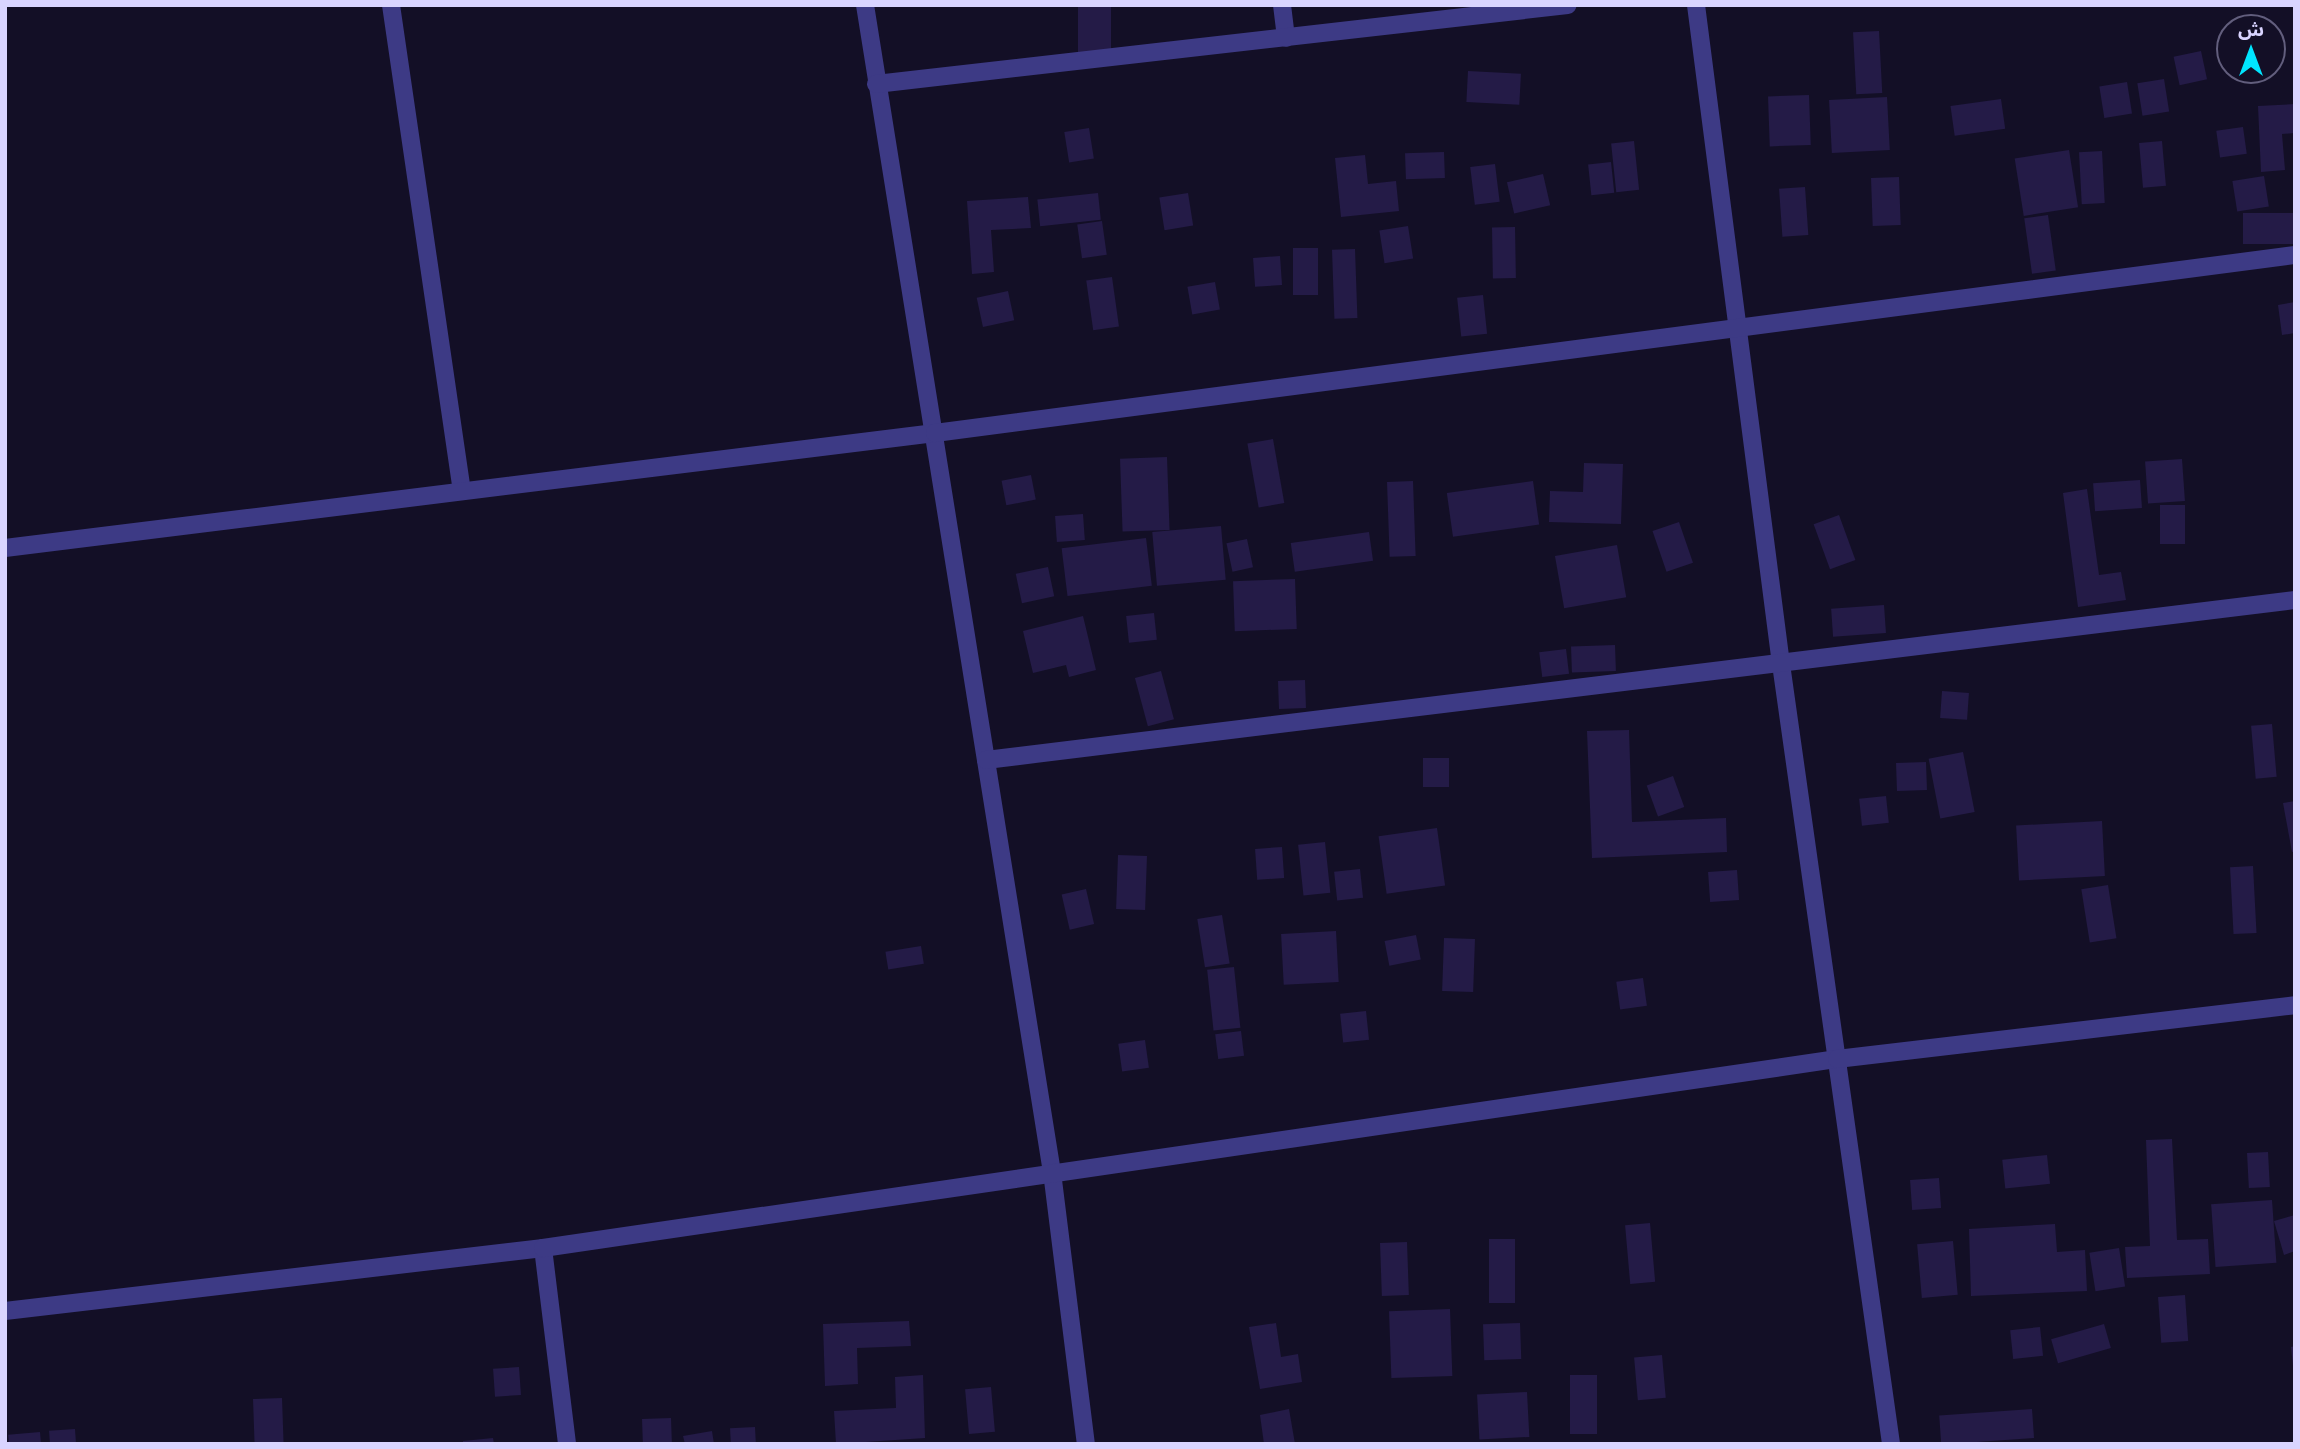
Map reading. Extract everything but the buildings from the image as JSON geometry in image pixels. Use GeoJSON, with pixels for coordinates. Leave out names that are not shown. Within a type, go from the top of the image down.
{"type":"FeatureCollection","features":[{"type":"Feature","properties":{"kind":"street"},"geometry":{"type":"LineString","coordinates":[[391,5],[461,489]]}},
{"type":"Feature","properties":{"kind":"street"},"geometry":{"type":"LineString","coordinates":[[865,5],[1052,1172],[1086,1444]]}},
{"type":"Feature","properties":{"kind":"street"},"geometry":{"type":"LineString","coordinates":[[1283,5],[1286,38]]}},
{"type":"Feature","properties":{"kind":"street"},"geometry":{"type":"LineString","coordinates":[[876,84],[1568,5]]}},
{"type":"Feature","properties":{"kind":"street"},"geometry":{"type":"LineString","coordinates":[[1696,5],[1782,664],[1891,1444]]}},
{"type":"Feature","properties":{"kind":"street"},"geometry":{"type":"LineString","coordinates":[[5,548],[461,489],[935,433],[2295,255]]}},
{"type":"Feature","properties":{"kind":"street"},"geometry":{"type":"LineString","coordinates":[[986,760],[2295,600]]}},
{"type":"Feature","properties":{"kind":"street"},"geometry":{"type":"LineString","coordinates":[[5,1311],[543,1248],[1837,1059],[2295,1004]]}},
{"type":"Feature","properties":{"kind":"street"},"geometry":{"type":"LineString","coordinates":[[543,1248],[566,1444]]}}]}
